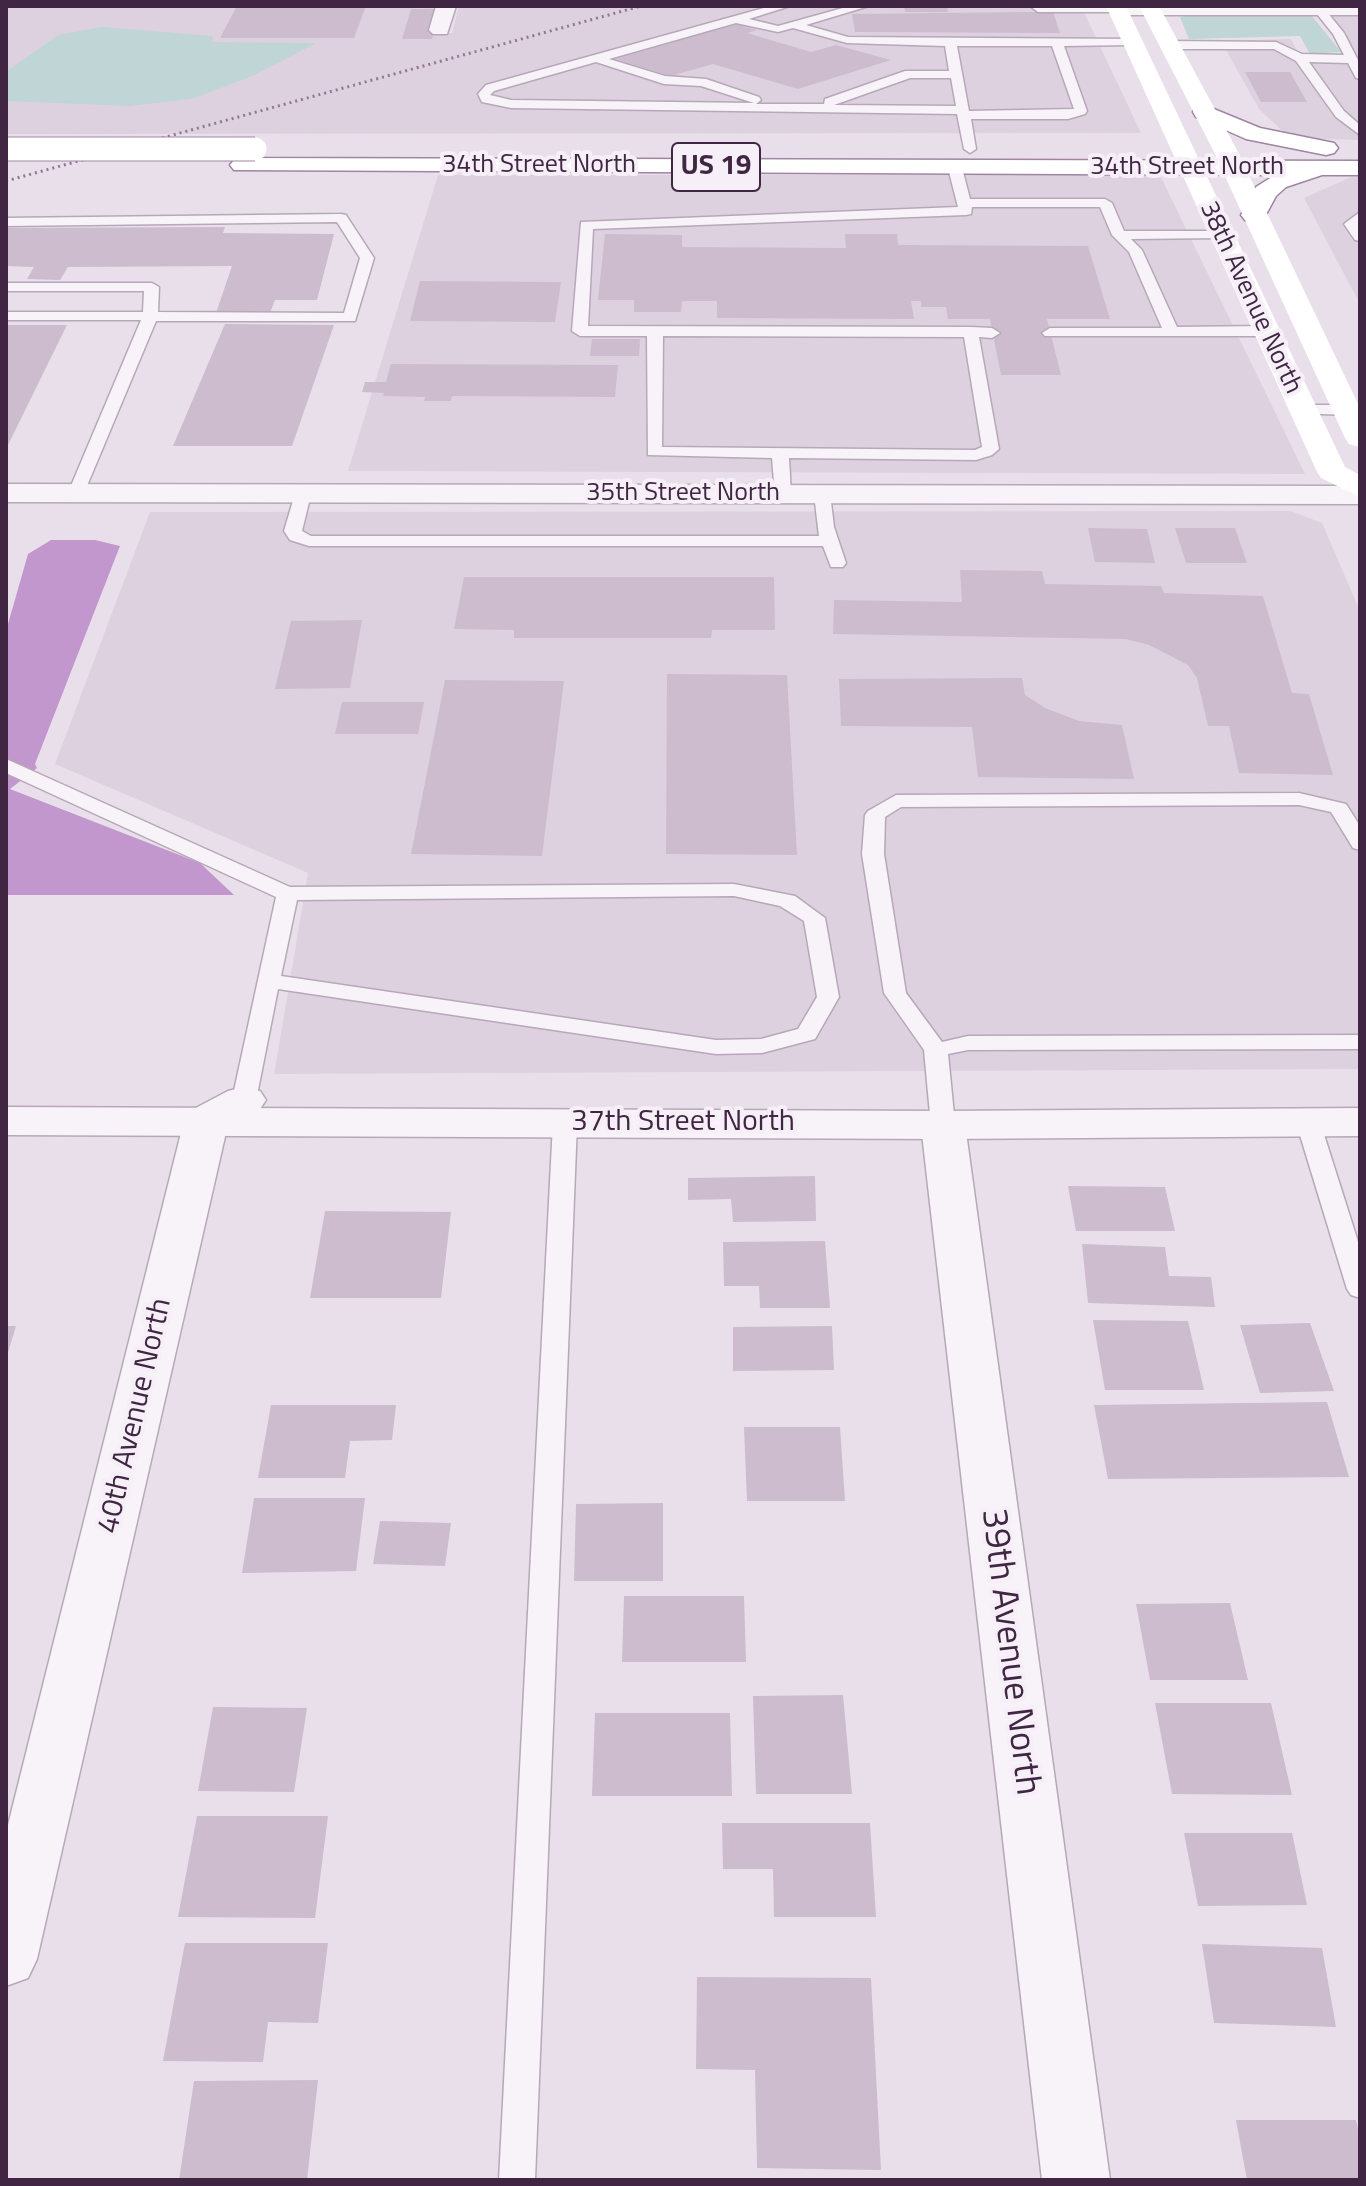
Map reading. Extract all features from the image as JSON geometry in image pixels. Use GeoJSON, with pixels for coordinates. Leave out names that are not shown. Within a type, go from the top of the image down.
{"type":"FeatureCollection","features":[{"type":"Feature","properties":{"kind":"main road","name":"38th Avenue North"},"geometry":{"type":"LineString","coordinates":[[1117,8],[1264,331],[1332,472],[1360,488]]}},
{"type":"Feature","properties":{"kind":"main road","name":"38th Avenue North"},"geometry":{"type":"LineString","coordinates":[[1150,8],[1229,158],[1254,215],[1353,410],[1360,438]]}},
{"type":"Feature","properties":{"kind":"main road"},"geometry":{"type":"LineString","coordinates":[[1204,112],[1254,134],[1329,158]]}},
{"type":"Feature","properties":{"kind":"main road","name":"34th Street North"},"geometry":{"type":"LineString","coordinates":[[6,149],[248,157],[1329,158],[1360,148]]}},
{"type":"Feature","properties":{"kind":"main road","name":"34th Street North"},"geometry":{"type":"LineString","coordinates":[[6,165],[248,157]]}},
{"type":"Feature","properties":{"kind":"main road","name":"34th Street North"},"geometry":{"type":"LineString","coordinates":[[1329,158],[1360,168]]}},
{"type":"Feature","properties":{"kind":"main road"},"geometry":{"type":"LineString","coordinates":[[1254,215],[1265,192],[1277,182],[1329,158]]}},
{"type":"Feature","properties":{"kind":"street"},"geometry":{"type":"LineString","coordinates":[[440,30],[446,6]]}},
{"type":"Feature","properties":{"kind":"street"},"geometry":{"type":"LineString","coordinates":[[1117,8],[1360,9]]}},
{"type":"Feature","properties":{"kind":"street","name":"35th Street North"},"geometry":{"type":"LineString","coordinates":[[6,493],[1360,495]]}},
{"type":"Feature","properties":{"kind":"street","name":"37th Street North"},"geometry":{"type":"LineString","coordinates":[[6,1121],[225,1111],[565,1123],[943,1125],[1360,1122]]}},
{"type":"Feature","properties":{"kind":"street","name":"40th Avenue North"},"geometry":{"type":"LineString","coordinates":[[6,1959],[225,1111]]}},
{"type":"Feature","properties":{"kind":"street","name":"39th Avenue North"},"geometry":{"type":"LineString","coordinates":[[943,1125],[1076,2180]]}},
{"type":"Feature","properties":{"kind":"lane"},"geometry":{"type":"LineString","coordinates":[[784,6],[490,88],[484,94],[486,99],[511,104],[1068,115],[1081,111],[1057,43]]}},
{"type":"Feature","properties":{"kind":"lane"},"geometry":{"type":"LineString","coordinates":[[736,19],[781,34],[794,25],[863,6],[881,6]]}},
{"type":"Feature","properties":{"kind":"lane"},"geometry":{"type":"LineString","coordinates":[[1036,6],[1038,9],[1117,8]]}},
{"type":"Feature","properties":{"kind":"lane"},"geometry":{"type":"LineString","coordinates":[[1071,9],[1082,33]]}},
{"type":"Feature","properties":{"kind":"lane"},"geometry":{"type":"LineString","coordinates":[[1319,9],[1338,33],[1360,75]]}},
{"type":"Feature","properties":{"kind":"lane"},"geometry":{"type":"LineString","coordinates":[[794,25],[847,40],[1057,43],[1082,33],[1132,42]]}},
{"type":"Feature","properties":{"kind":"lane"},"geometry":{"type":"LineString","coordinates":[[950,43],[964,112],[966,211],[586,225],[580,331],[992,333]]}},
{"type":"Feature","properties":{"kind":"lane"},"geometry":{"type":"LineString","coordinates":[[1169,45],[1276,46],[1300,58],[1350,59]]}},
{"type":"Feature","properties":{"kind":"lane"},"geometry":{"type":"LineString","coordinates":[[595,58],[664,80],[702,82],[776,107]]}},
{"type":"Feature","properties":{"kind":"lane"},"geometry":{"type":"LineString","coordinates":[[1300,58],[1340,114],[1360,131]]}},
{"type":"Feature","properties":{"kind":"lane"},"geometry":{"type":"LineString","coordinates":[[887,67],[909,74],[958,75]]}},
{"type":"Feature","properties":{"kind":"lane"},"geometry":{"type":"LineString","coordinates":[[812,108],[909,74]]}},
{"type":"Feature","properties":{"kind":"lane"},"geometry":{"type":"LineString","coordinates":[[964,203],[1105,203],[1119,235],[1135,250],[1172,332]]}},
{"type":"Feature","properties":{"kind":"lane"},"geometry":{"type":"LineString","coordinates":[[1360,216],[1351,224],[1360,237]]}},
{"type":"Feature","properties":{"kind":"lane"},"geometry":{"type":"LineString","coordinates":[[6,222],[341,218],[367,258],[350,318],[6,316]]}},
{"type":"Feature","properties":{"kind":"lane"},"geometry":{"type":"LineString","coordinates":[[1119,235],[1221,234]]}},
{"type":"Feature","properties":{"kind":"lane"},"geometry":{"type":"LineString","coordinates":[[6,287],[152,287],[150,316],[76,493]]}},
{"type":"Feature","properties":{"kind":"lane"},"geometry":{"type":"LineString","coordinates":[[655,331],[654,452],[976,455],[991,449],[971,332]]}},
{"type":"Feature","properties":{"kind":"lane"},"geometry":{"type":"LineString","coordinates":[[1050,333],[1264,331]]}},
{"type":"Feature","properties":{"kind":"lane"},"geometry":{"type":"LineString","coordinates":[[1302,410],[1353,410]]}},
{"type":"Feature","properties":{"kind":"lane"},"geometry":{"type":"LineString","coordinates":[[780,453],[783,494]]}},
{"type":"Feature","properties":{"kind":"lane"},"geometry":{"type":"LineString","coordinates":[[303,494],[293,531],[296,536],[309,541],[828,541]]}},
{"type":"Feature","properties":{"kind":"lane"},"geometry":{"type":"LineString","coordinates":[[822,494],[828,541],[837,563]]}},
{"type":"Feature","properties":{"kind":"lane"},"geometry":{"type":"LineString","coordinates":[[6,765],[287,894],[734,890],[787,901],[814,918],[828,997],[807,1034],[762,1046],[716,1047],[268,981]]}},
{"type":"Feature","properties":{"kind":"lane"},"geometry":{"type":"LineString","coordinates":[[943,1125],[936,1050],[895,993],[893,984],[872,846],[875,815],[896,801],[1299,799],[1339,808],[1360,844]]}},
{"type":"Feature","properties":{"kind":"lane","name":"40th Avenue North"},"geometry":{"type":"LineString","coordinates":[[225,1111],[268,981],[287,894]]}},
{"type":"Feature","properties":{"kind":"lane"},"geometry":{"type":"LineString","coordinates":[[936,1050],[968,1043],[1360,1042]]}},
{"type":"Feature","properties":{"kind":"lane"},"geometry":{"type":"LineString","coordinates":[[1308,1122],[1360,1289]]}},
{"type":"Feature","properties":{"kind":"lane"},"geometry":{"type":"LineString","coordinates":[[517,2180],[565,1123]]}},
{"type":"Feature","properties":{"kind":"shaded area"},"geometry":{"type":"Polygon","coordinates":[[[6,6],[433,6],[426,33],[452,33],[459,6],[1081,6],[1141,133],[6,134],[6,6]]]}},
{"type":"Feature","properties":{"kind":"shaded area"},"geometry":{"type":"Polygon","coordinates":[[[1360,12],[1360,140],[1290,138],[1259,109],[1221,41],[1291,39],[1299,54],[1313,57],[1346,56],[1322,15],[1360,12]]]}},
{"type":"Feature","properties":{"kind":"shaded area"},"geometry":{"type":"Polygon","coordinates":[[[1198,13],[1311,15],[1341,52],[1310,54],[1300,36],[1189,39],[1180,17],[1198,13]]]}},
{"type":"Feature","properties":{"kind":"shaded area"},"geometry":{"type":"Polygon","coordinates":[[[102,27],[213,36],[212,42],[316,43],[255,75],[192,99],[129,106],[6,101],[6,72],[58,35],[102,27]]]}},
{"type":"Feature","properties":{"kind":"shaded area"},"geometry":{"type":"Polygon","coordinates":[[[438,175],[1160,175],[1305,474],[348,471],[438,175]]]}},
{"type":"Feature","properties":{"kind":"shaded area"},"geometry":{"type":"Polygon","coordinates":[[[1351,177],[1360,177],[1360,304],[1304,198],[1351,177]]]}},
{"type":"Feature","properties":{"kind":"shaded area"},"geometry":{"type":"Polygon","coordinates":[[[1291,511],[1322,523],[1360,611],[1360,1069],[274,1074],[308,873],[55,764],[150,512],[1291,511]]]}},
{"type":"Feature","properties":{"kind":"shaded area"},"geometry":{"type":"Polygon","coordinates":[[[51,540],[95,540],[120,546],[35,764],[37,768],[10,789],[200,863],[234,895],[6,895],[6,631],[28,554],[51,540]]]}},
{"type":"Feature","properties":{"kind":"building"},"geometry":{"type":"Polygon","coordinates":[[[237,6],[366,6],[354,38],[220,38],[237,6]]]}},
{"type":"Feature","properties":{"kind":"building"},"geometry":{"type":"Polygon","coordinates":[[[904,6],[947,6],[948,12],[905,12],[904,6]]]}},
{"type":"Feature","properties":{"kind":"building"},"geometry":{"type":"Polygon","coordinates":[[[411,9],[440,9],[432,39],[402,39],[411,9]]]}},
{"type":"Feature","properties":{"kind":"building"},"geometry":{"type":"Polygon","coordinates":[[[1053,12],[1060,33],[855,32],[852,14],[1053,12]]]}},
{"type":"Feature","properties":{"kind":"building"},"geometry":{"type":"Polygon","coordinates":[[[736,24],[757,30],[747,33],[811,52],[836,45],[891,60],[798,89],[713,64],[671,76],[615,59],[736,24]]]}},
{"type":"Feature","properties":{"kind":"building"},"geometry":{"type":"Polygon","coordinates":[[[1245,72],[1290,72],[1307,102],[1261,102],[1245,72]]]}},
{"type":"Feature","properties":{"kind":"building"},"geometry":{"type":"Polygon","coordinates":[[[225,227],[223,233],[334,234],[317,300],[275,300],[270,313],[216,313],[232,266],[68,267],[60,280],[27,279],[34,267],[6,266],[6,228],[225,227]]]}},
{"type":"Feature","properties":{"kind":"building"},"geometry":{"type":"Polygon","coordinates":[[[605,234],[682,235],[682,247],[846,248],[845,234],[897,234],[898,245],[1088,246],[1110,319],[1047,319],[1061,375],[1001,375],[990,319],[948,319],[946,307],[921,307],[921,301],[911,301],[914,319],[717,318],[717,301],[682,301],[681,312],[634,312],[634,300],[598,300],[605,234]]]}},
{"type":"Feature","properties":{"kind":"building"},"geometry":{"type":"Polygon","coordinates":[[[420,281],[561,282],[555,322],[410,321],[420,281]]]}},
{"type":"Feature","properties":{"kind":"building"},"geometry":{"type":"Polygon","coordinates":[[[225,324],[334,325],[292,446],[173,446],[225,324]]]}},
{"type":"Feature","properties":{"kind":"building"},"geometry":{"type":"Polygon","coordinates":[[[6,325],[67,325],[6,449],[6,325]]]}},
{"type":"Feature","properties":{"kind":"building"},"geometry":{"type":"Polygon","coordinates":[[[592,339],[640,339],[639,356],[590,356],[592,339]]]}},
{"type":"Feature","properties":{"kind":"building"},"geometry":{"type":"Polygon","coordinates":[[[391,364],[618,365],[615,397],[452,396],[451,401],[424,401],[425,397],[362,392],[365,382],[386,382],[391,364]]]}},
{"type":"Feature","properties":{"kind":"building"},"geometry":{"type":"Polygon","coordinates":[[[1088,528],[1147,529],[1155,563],[1095,562],[1088,528]]]}},
{"type":"Feature","properties":{"kind":"building"},"geometry":{"type":"Polygon","coordinates":[[[1175,528],[1235,528],[1247,563],[1186,563],[1175,528]]]}},
{"type":"Feature","properties":{"kind":"building"},"geometry":{"type":"Polygon","coordinates":[[[960,570],[1042,571],[1045,584],[1161,586],[1164,593],[1263,596],[1292,693],[1309,694],[1333,775],[1239,773],[1229,726],[1208,726],[1197,678],[1188,665],[1149,645],[1126,639],[833,634],[834,600],[962,602],[960,570]]]}},
{"type":"Feature","properties":{"kind":"building"},"geometry":{"type":"Polygon","coordinates":[[[464,577],[774,577],[775,630],[712,630],[711,638],[514,638],[514,630],[454,629],[464,577]]]}},
{"type":"Feature","properties":{"kind":"building"},"geometry":{"type":"Polygon","coordinates":[[[362,620],[350,688],[275,689],[291,621],[362,620]]]}},
{"type":"Feature","properties":{"kind":"building"},"geometry":{"type":"Polygon","coordinates":[[[667,674],[787,675],[797,855],[666,854],[667,674]]]}},
{"type":"Feature","properties":{"kind":"building"},"geometry":{"type":"Polygon","coordinates":[[[1022,678],[1025,695],[1045,708],[1079,721],[1122,725],[1134,779],[978,777],[972,727],[841,726],[839,679],[1022,678]]]}},
{"type":"Feature","properties":{"kind":"building"},"geometry":{"type":"Polygon","coordinates":[[[445,680],[564,681],[542,856],[411,854],[445,680]]]}},
{"type":"Feature","properties":{"kind":"building"},"geometry":{"type":"Polygon","coordinates":[[[342,702],[424,702],[418,734],[335,734],[342,702]]]}},
{"type":"Feature","properties":{"kind":"building"},"geometry":{"type":"Polygon","coordinates":[[[815,1176],[816,1221],[733,1222],[731,1199],[688,1200],[688,1178],[815,1176]]]}},
{"type":"Feature","properties":{"kind":"building"},"geometry":{"type":"Polygon","coordinates":[[[1068,1186],[1165,1187],[1175,1231],[1076,1231],[1068,1186]]]}},
{"type":"Feature","properties":{"kind":"building"},"geometry":{"type":"Polygon","coordinates":[[[325,1211],[451,1212],[441,1298],[310,1298],[325,1211]]]}},
{"type":"Feature","properties":{"kind":"building"},"geometry":{"type":"Polygon","coordinates":[[[825,1241],[830,1308],[760,1308],[759,1286],[724,1286],[723,1242],[825,1241]]]}},
{"type":"Feature","properties":{"kind":"building"},"geometry":{"type":"Polygon","coordinates":[[[1082,1244],[1165,1247],[1169,1276],[1211,1277],[1215,1307],[1088,1303],[1082,1244]]]}},
{"type":"Feature","properties":{"kind":"building"},"geometry":{"type":"Polygon","coordinates":[[[1093,1320],[1188,1321],[1204,1390],[1105,1390],[1093,1320]]]}},
{"type":"Feature","properties":{"kind":"building"},"geometry":{"type":"Polygon","coordinates":[[[1310,1323],[1334,1391],[1260,1393],[1240,1325],[1310,1323]]]}},
{"type":"Feature","properties":{"kind":"building"},"geometry":{"type":"Polygon","coordinates":[[[6,1326],[16,1326],[7,1356],[6,1356],[6,1326]]]}},
{"type":"Feature","properties":{"kind":"building"},"geometry":{"type":"Polygon","coordinates":[[[832,1326],[834,1370],[733,1371],[733,1327],[832,1326]]]}},
{"type":"Feature","properties":{"kind":"building"},"geometry":{"type":"Polygon","coordinates":[[[1327,1402],[1349,1477],[1108,1479],[1094,1405],[1327,1402]]]}},
{"type":"Feature","properties":{"kind":"building"},"geometry":{"type":"Polygon","coordinates":[[[271,1405],[396,1405],[392,1440],[350,1441],[345,1478],[258,1478],[271,1405]]]}},
{"type":"Feature","properties":{"kind":"building"},"geometry":{"type":"Polygon","coordinates":[[[744,1427],[840,1427],[845,1501],[747,1501],[744,1427]]]}},
{"type":"Feature","properties":{"kind":"building"},"geometry":{"type":"Polygon","coordinates":[[[254,1498],[365,1498],[356,1571],[242,1573],[254,1498]]]}},
{"type":"Feature","properties":{"kind":"building"},"geometry":{"type":"Polygon","coordinates":[[[663,1503],[663,1581],[574,1581],[576,1504],[663,1503]]]}},
{"type":"Feature","properties":{"kind":"building"},"geometry":{"type":"Polygon","coordinates":[[[380,1521],[451,1523],[445,1566],[373,1564],[380,1521]]]}},
{"type":"Feature","properties":{"kind":"building"},"geometry":{"type":"Polygon","coordinates":[[[624,1596],[744,1596],[746,1662],[622,1662],[624,1596]]]}},
{"type":"Feature","properties":{"kind":"building"},"geometry":{"type":"Polygon","coordinates":[[[1230,1603],[1248,1680],[1150,1680],[1136,1604],[1230,1603]]]}},
{"type":"Feature","properties":{"kind":"building"},"geometry":{"type":"Polygon","coordinates":[[[843,1695],[852,1794],[756,1794],[753,1696],[843,1695]]]}},
{"type":"Feature","properties":{"kind":"building"},"geometry":{"type":"Polygon","coordinates":[[[1155,1703],[1271,1703],[1292,1795],[1172,1794],[1155,1703]]]}},
{"type":"Feature","properties":{"kind":"building"},"geometry":{"type":"Polygon","coordinates":[[[213,1707],[307,1708],[294,1792],[198,1791],[213,1707]]]}},
{"type":"Feature","properties":{"kind":"building"},"geometry":{"type":"Polygon","coordinates":[[[595,1713],[730,1713],[732,1796],[592,1796],[595,1713]]]}},
{"type":"Feature","properties":{"kind":"building"},"geometry":{"type":"Polygon","coordinates":[[[197,1816],[328,1816],[315,1918],[178,1917],[197,1816]]]}},
{"type":"Feature","properties":{"kind":"building"},"geometry":{"type":"Polygon","coordinates":[[[722,1823],[870,1823],[876,1917],[774,1917],[773,1869],[723,1869],[722,1823]]]}},
{"type":"Feature","properties":{"kind":"building"},"geometry":{"type":"Polygon","coordinates":[[[1184,1833],[1292,1833],[1307,1905],[1198,1906],[1184,1833]]]}},
{"type":"Feature","properties":{"kind":"building"},"geometry":{"type":"Polygon","coordinates":[[[185,1943],[328,1943],[318,2023],[268,2022],[263,2062],[163,2061],[185,1943]]]}},
{"type":"Feature","properties":{"kind":"building"},"geometry":{"type":"Polygon","coordinates":[[[1202,1944],[1322,1948],[1336,2027],[1214,2023],[1202,1944]]]}},
{"type":"Feature","properties":{"kind":"building"},"geometry":{"type":"Polygon","coordinates":[[[697,1977],[871,1978],[881,2170],[757,2168],[755,2070],[696,2069],[697,1977]]]}},
{"type":"Feature","properties":{"kind":"building"},"geometry":{"type":"Polygon","coordinates":[[[318,2080],[307,2180],[179,2180],[194,2081],[318,2080]]]}},
{"type":"Feature","properties":{"kind":"building"},"geometry":{"type":"Polygon","coordinates":[[[1236,2120],[1356,2120],[1360,2139],[1360,2180],[1247,2180],[1236,2120]]]}},
{"type":"Feature","properties":{"kind":"railway"},"geometry":{"type":"LineString","coordinates":[[6,181],[641,6]]}}]}
